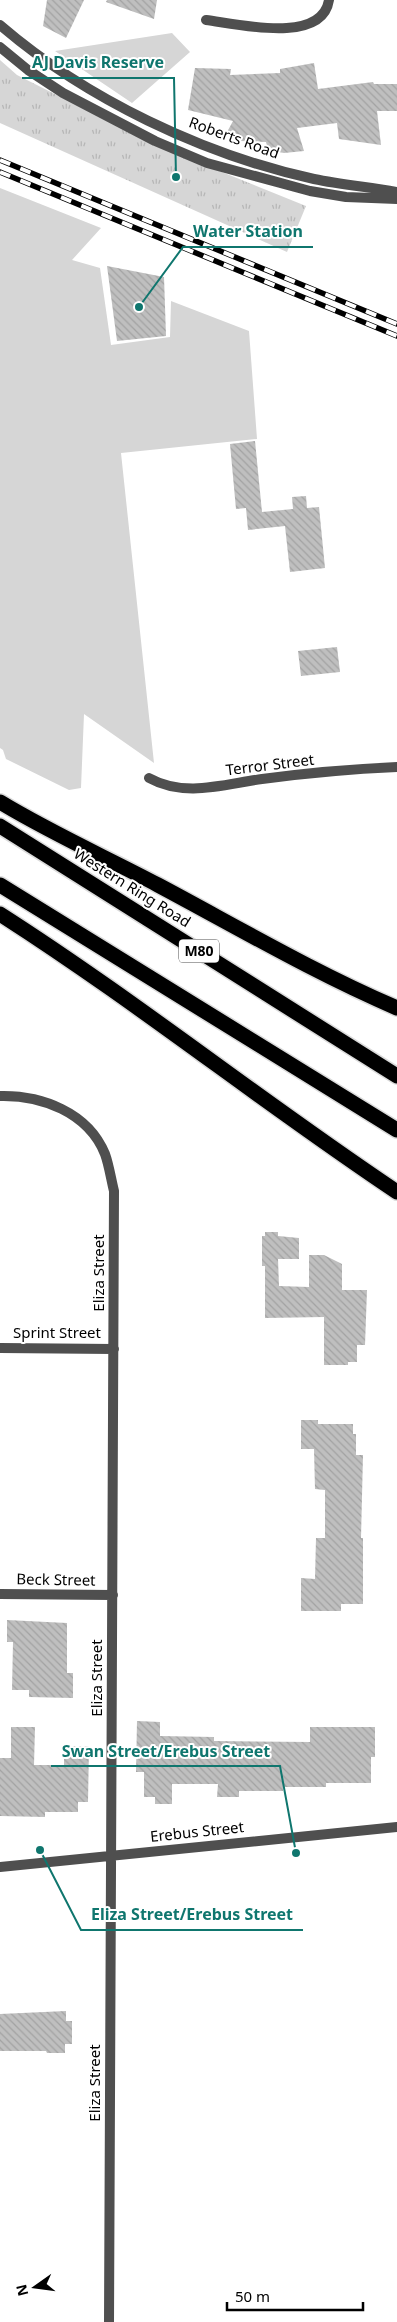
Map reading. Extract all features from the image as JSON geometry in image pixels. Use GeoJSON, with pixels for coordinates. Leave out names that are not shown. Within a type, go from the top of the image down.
{"type":"FeatureCollection","features":[{"type":"Feature","properties":{"kind":"highway"},"geometry":{"type":"LineString","coordinates":[[0,802],[235,927],[397,1008]]}},
{"type":"Feature","properties":{"kind":"highway","name":"Western Ring Road"},"geometry":{"type":"LineString","coordinates":[[0,826],[397,1076]]}},
{"type":"Feature","properties":{"kind":"highway"},"geometry":{"type":"LineString","coordinates":[[0,885],[397,1130]]}},
{"type":"Feature","properties":{"kind":"highway"},"geometry":{"type":"LineString","coordinates":[[0,914],[154,1018],[309,1133],[397,1192]]}},
{"type":"Feature","properties":{"kind":"street"},"geometry":{"type":"LineString","coordinates":[[206,20],[278,28],[298,28],[318,20],[325,11],[329,0]]}},
{"type":"Feature","properties":{"kind":"street","name":"Roberts Road"},"geometry":{"type":"LineString","coordinates":[[0,25],[28,49],[72,80],[161,126],[260,164],[316,180],[397,192]]}},
{"type":"Feature","properties":{"kind":"street","name":"Roberts Road"},"geometry":{"type":"LineString","coordinates":[[0,47],[28,70],[63,93],[155,141],[207,163],[310,191],[346,197],[397,199]]}},
{"type":"Feature","properties":{"kind":"street","name":"Terror Street"},"geometry":{"type":"LineString","coordinates":[[149,778],[161,785],[193,789],[262,779],[397,767]]}},
{"type":"Feature","properties":{"kind":"street","name":"Eliza Street"},"geometry":{"type":"LineString","coordinates":[[0,1096],[18,1096],[59,1107],[90,1128],[105,1153],[114,1191],[109,2322]]}},
{"type":"Feature","properties":{"kind":"street","name":"Sprint Street"},"geometry":{"type":"LineString","coordinates":[[0,1348],[114,1349]]}},
{"type":"Feature","properties":{"kind":"street","name":"Beck Street"},"geometry":{"type":"LineString","coordinates":[[0,1594],[113,1595]]}},
{"type":"Feature","properties":{"kind":"street","name":"Erebus Street"},"geometry":{"type":"LineString","coordinates":[[0,1867],[397,1827]]}},
{"type":"Feature","properties":{"kind":"green space"},"geometry":{"type":"Polygon","coordinates":[[[172,33],[190,52],[132,103],[55,51],[172,33]]]}},
{"type":"Feature","properties":{"kind":"green space"},"geometry":{"type":"Polygon","coordinates":[[[0,60],[17,75],[160,147],[306,206],[287,252],[0,123],[0,60]]]}},
{"type":"Feature","properties":{"kind":"green space"},"geometry":{"type":"Polygon","coordinates":[[[0,188],[101,228],[72,260],[100,268],[111,345],[170,337],[171,301],[249,331],[257,439],[121,453],[154,763],[84,714],[81,788],[69,790],[6,759],[3,750],[0,748],[0,188]]]}},
{"type":"Feature","properties":{"kind":"building"},"geometry":{"type":"Polygon","coordinates":[[[47,0],[84,0],[66,38],[43,26],[47,0]]]}},
{"type":"Feature","properties":{"kind":"building"},"geometry":{"type":"Polygon","coordinates":[[[107,0],[157,0],[154,19],[106,2],[107,0]]]}},
{"type":"Feature","properties":{"kind":"building"},"geometry":{"type":"Polygon","coordinates":[[[314,63],[318,89],[373,82],[374,84],[397,84],[397,111],[377,111],[381,145],[339,139],[337,123],[297,128],[304,151],[284,153],[268,150],[266,142],[240,141],[226,134],[233,121],[188,110],[195,68],[231,69],[230,75],[280,73],[280,69],[314,63]]]}},
{"type":"Feature","properties":{"kind":"building"},"geometry":{"type":"Polygon","coordinates":[[[107,266],[164,277],[166,336],[117,341],[107,266]]]}},
{"type":"Feature","properties":{"kind":"building"},"geometry":{"type":"Polygon","coordinates":[[[255,441],[262,512],[293,509],[292,497],[306,496],[307,508],[319,507],[325,568],[290,572],[285,526],[248,530],[246,508],[236,509],[230,444],[255,441]]]}},
{"type":"Feature","properties":{"kind":"building"},"geometry":{"type":"Polygon","coordinates":[[[337,647],[340,672],[301,676],[298,651],[337,647]]]}},
{"type":"Feature","properties":{"kind":"building"},"geometry":{"type":"Polygon","coordinates":[[[265,1232],[278,1232],[278,1236],[299,1238],[299,1259],[278,1259],[279,1286],[309,1287],[309,1255],[324,1255],[342,1264],[342,1290],[367,1290],[365,1345],[357,1345],[357,1362],[348,1362],[348,1365],[324,1365],[324,1317],[265,1318],[265,1266],[262,1266],[262,1236],[265,1236],[265,1232]]]}},
{"type":"Feature","properties":{"kind":"building"},"geometry":{"type":"Polygon","coordinates":[[[301,1420],[318,1420],[318,1424],[353,1424],[353,1434],[356,1434],[356,1455],[363,1455],[361,1538],[363,1538],[363,1604],[341,1604],[341,1611],[301,1611],[301,1578],[315,1579],[316,1538],[325,1538],[325,1490],[315,1489],[314,1449],[301,1449],[301,1420]]]}},
{"type":"Feature","properties":{"kind":"building"},"geometry":{"type":"Polygon","coordinates":[[[7,1620],[67,1623],[67,1673],[73,1673],[73,1698],[29,1697],[29,1690],[12,1690],[13,1642],[7,1642],[7,1620]]]}},
{"type":"Feature","properties":{"kind":"building"},"geometry":{"type":"Polygon","coordinates":[[[137,1721],[160,1722],[160,1736],[214,1737],[214,1741],[310,1742],[310,1727],[375,1727],[375,1757],[371,1757],[371,1783],[326,1783],[326,1787],[283,1787],[283,1791],[239,1791],[239,1797],[217,1797],[218,1784],[172,1784],[172,1804],[155,1804],[155,1797],[144,1797],[144,1772],[136,1772],[137,1721]]]}},
{"type":"Feature","properties":{"kind":"building"},"geometry":{"type":"Polygon","coordinates":[[[11,1727],[35,1727],[34,1765],[64,1765],[64,1746],[89,1746],[88,1802],[78,1802],[78,1812],[45,1812],[45,1817],[0,1816],[0,1758],[11,1758],[11,1727]]]}},
{"type":"Feature","properties":{"kind":"building"},"geometry":{"type":"Polygon","coordinates":[[[66,2011],[66,2021],[72,2021],[72,2044],[65,2044],[65,2053],[0,2051],[0,2014],[66,2011]]]}},
{"type":"Feature","properties":{"kind":"railway"},"geometry":{"type":"LineString","coordinates":[[0,160],[397,324]]}},
{"type":"Feature","properties":{"kind":"railway"},"geometry":{"type":"LineString","coordinates":[[0,172],[397,336]]}},
{"type":"Feature","properties":{"kind":"place","name":"AJ Davis Reserve"},"geometry":{"type":"Point","coordinates":[176,177]}},
{"type":"Feature","properties":{"kind":"place","name":"Water Station"},"geometry":{"type":"Point","coordinates":[139,307]}},
{"type":"Feature","properties":{"kind":"place","name":"Eliza Street/Erebus Street"},"geometry":{"type":"Point","coordinates":[40,1850]}},
{"type":"Feature","properties":{"kind":"place","name":"Swan Street/Erebus Street"},"geometry":{"type":"Point","coordinates":[296,1853]}}]}
